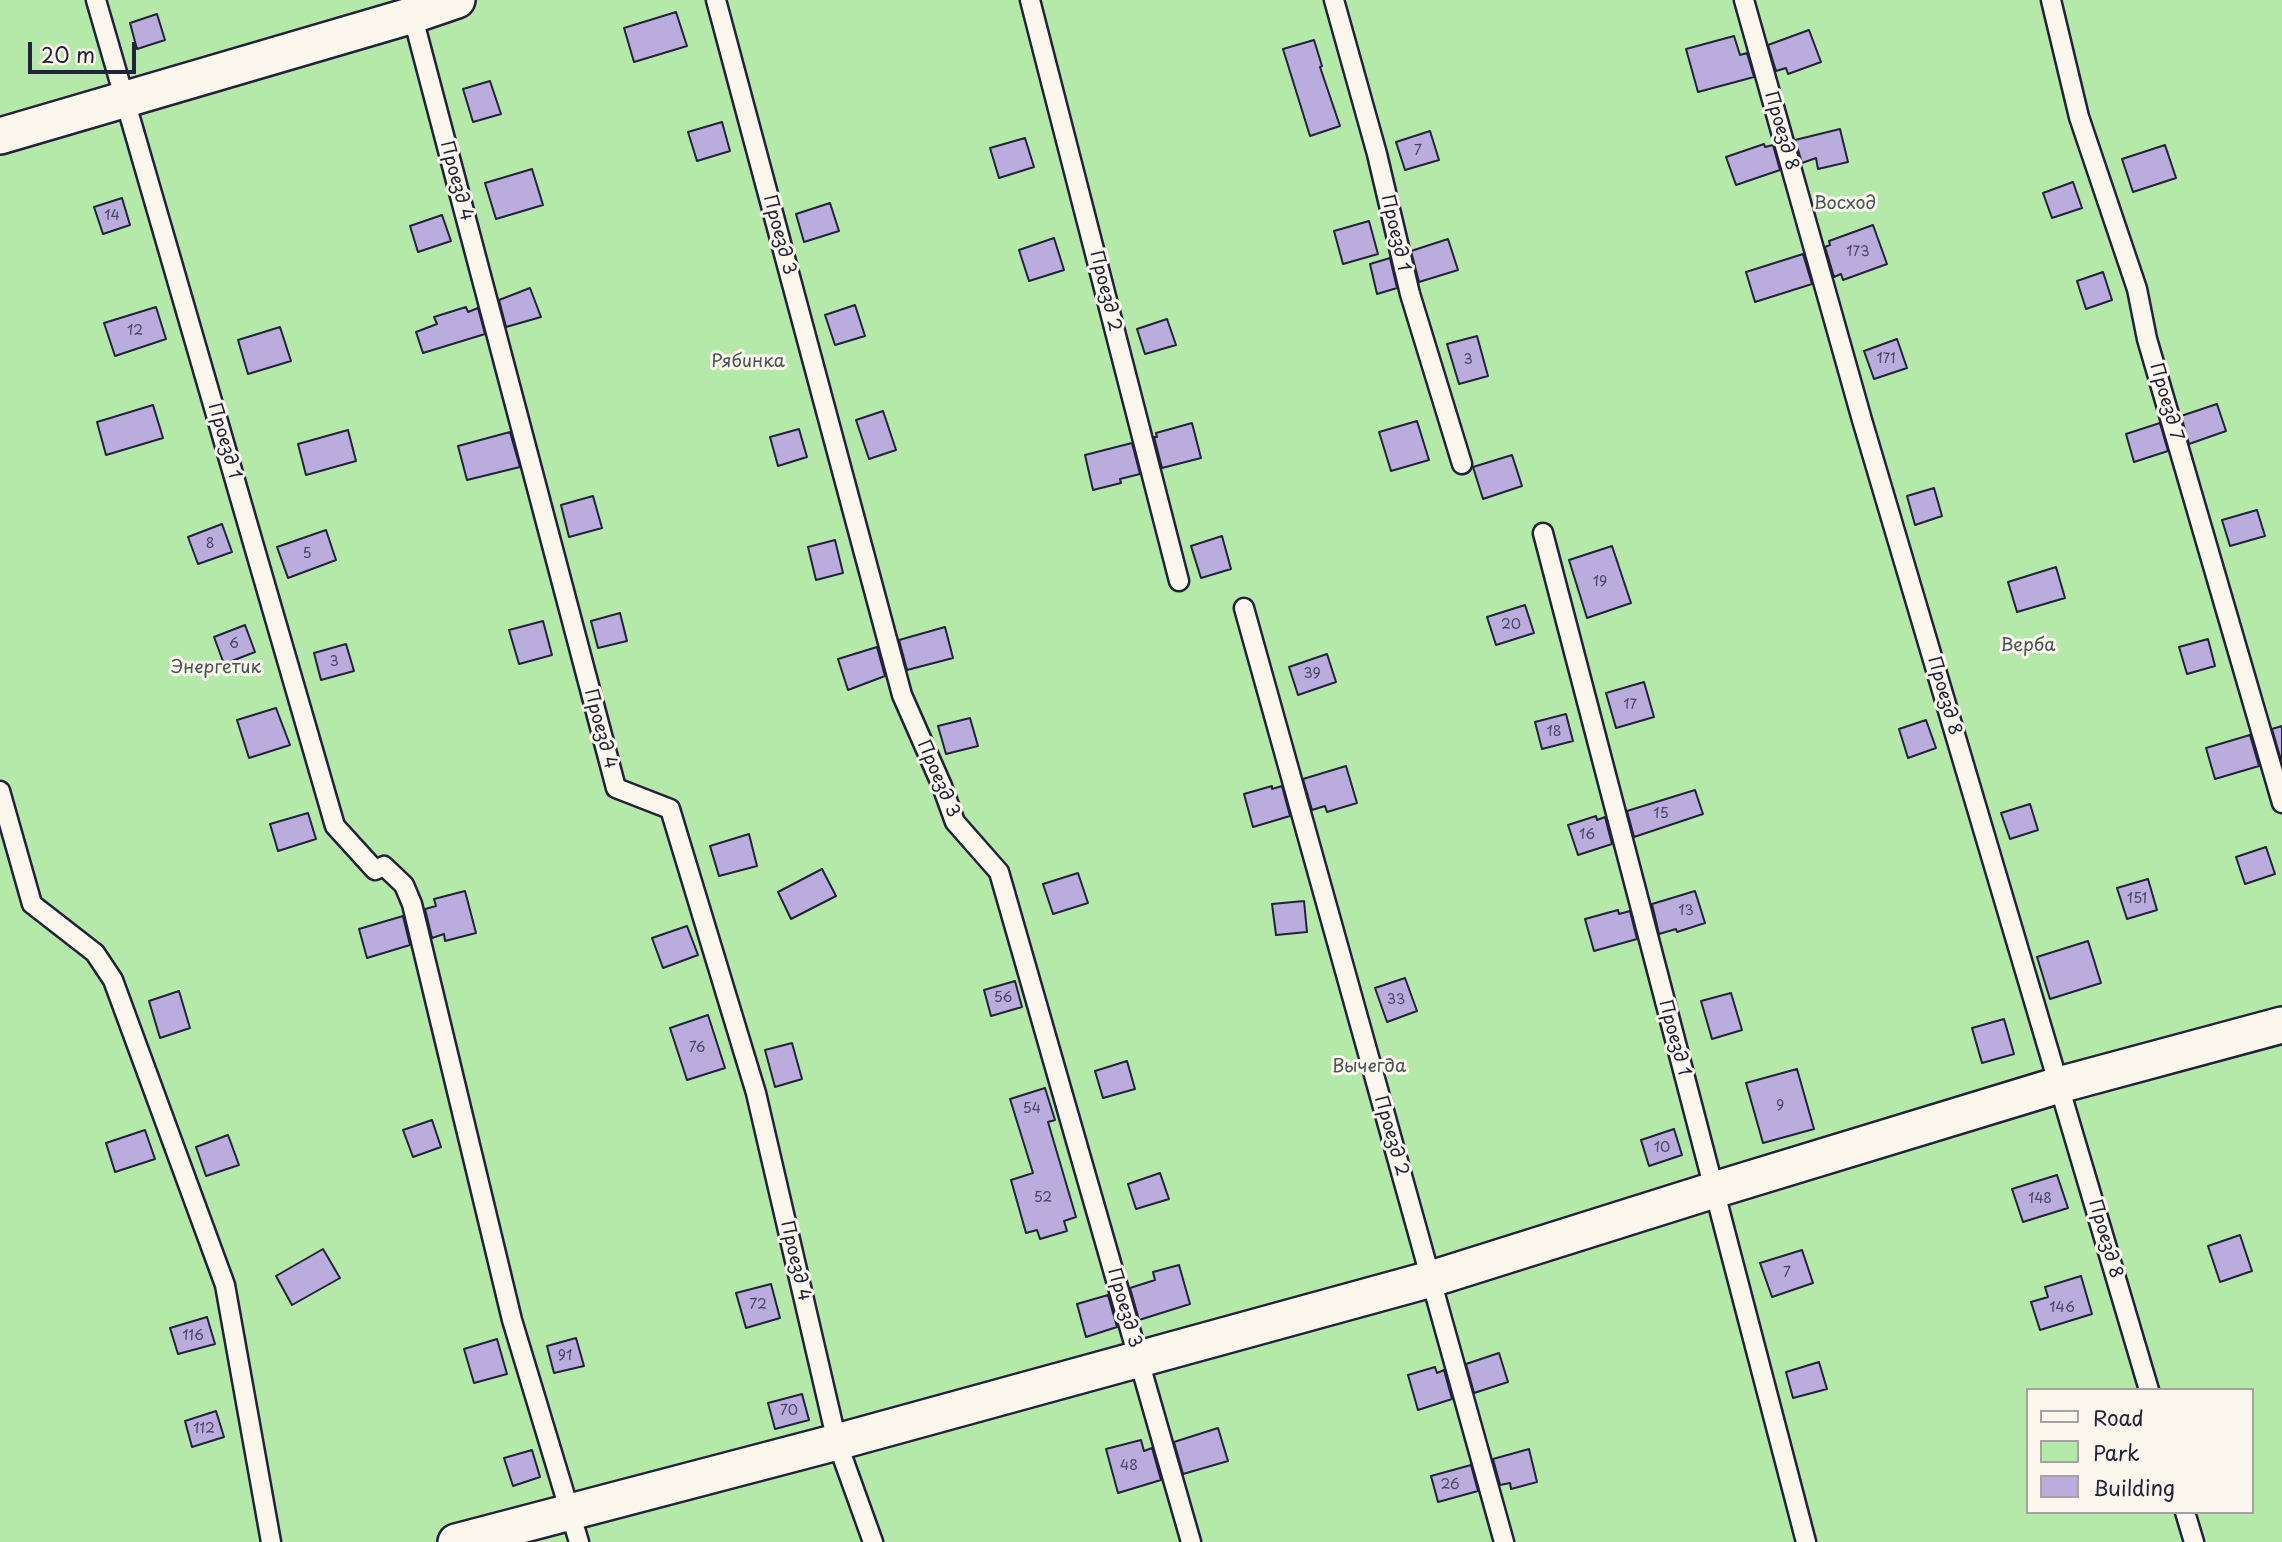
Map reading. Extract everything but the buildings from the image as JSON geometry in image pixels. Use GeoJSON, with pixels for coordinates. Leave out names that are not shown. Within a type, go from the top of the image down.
{"type":"FeatureCollection","features":[{"type":"Feature","properties":{"kind":"street"},"geometry":{"type":"LineString","coordinates":[[0,136],[124,100],[411,8],[457,0]]}},
{"type":"Feature","properties":{"kind":"street"},"geometry":{"type":"LineString","coordinates":[[456,1542],[575,1527],[837,1443],[1431,1279],[1714,1189],[2059,1085],[2282,1025]]}},
{"type":"Feature","properties":{"kind":"lane","name":"Проезд 1"},"geometry":{"type":"LineString","coordinates":[[96,0],[335,826],[375,870],[384,866],[404,885],[412,904],[512,1320],[575,1527]]}},
{"type":"Feature","properties":{"kind":"lane","name":"Проезд 3"},"geometry":{"type":"LineString","coordinates":[[716,0],[902,695],[942,786],[954,822],[999,872],[1191,1542]]}},
{"type":"Feature","properties":{"kind":"lane","name":"Проезд 2"},"geometry":{"type":"LineString","coordinates":[[1030,0],[1180,582]]}},
{"type":"Feature","properties":{"kind":"lane","name":"Проезд 1"},"geometry":{"type":"LineString","coordinates":[[1334,0],[1377,154],[1410,294],[1462,464]]}},
{"type":"Feature","properties":{"kind":"lane","name":"Проезд 8"},"geometry":{"type":"LineString","coordinates":[[1744,0],[1862,420],[2148,1388]]}},
{"type":"Feature","properties":{"kind":"lane","name":"Проезд 7"},"geometry":{"type":"LineString","coordinates":[[2051,0],[2079,117],[2137,289],[2147,339],[2282,803]]}},
{"type":"Feature","properties":{"kind":"lane","name":"Проезд 4"},"geometry":{"type":"LineString","coordinates":[[411,8],[616,788],[670,809],[756,1093],[837,1443],[873,1542]]}},
{"type":"Feature","properties":{"kind":"lane","name":"Проезд 1"},"geometry":{"type":"LineString","coordinates":[[1542,533],[1806,1542]]}},
{"type":"Feature","properties":{"kind":"lane","name":"Проезд 2"},"geometry":{"type":"LineString","coordinates":[[1244,608],[1504,1542]]}},
{"type":"Feature","properties":{"kind":"lane"},"geometry":{"type":"LineString","coordinates":[[0,791],[32,904],[96,953],[113,980],[225,1285],[271,1542]]}},
{"type":"Feature","properties":{"kind":"lane"},"geometry":{"type":"LineString","coordinates":[[2186,1514],[2194,1542]]}},
{"type":"Feature","properties":{"kind":"green space"},"geometry":{"type":"Polygon","coordinates":[[[0,0],[2282,0],[2282,1542],[0,1542],[0,0]]]}},
{"type":"Feature","properties":{"kind":"park label","name":"Восход"},"geometry":{"type":"Point","coordinates":[1845,204]}},
{"type":"Feature","properties":{"kind":"park label","name":"Рябинка"},"geometry":{"type":"Point","coordinates":[748,362]}},
{"type":"Feature","properties":{"kind":"park label","name":"Верба"},"geometry":{"type":"Point","coordinates":[2028,646]}},
{"type":"Feature","properties":{"kind":"park label","name":"Энергетик"},"geometry":{"type":"Point","coordinates":[216,668]}},
{"type":"Feature","properties":{"kind":"park label","name":"Вычегда"},"geometry":{"type":"Point","coordinates":[1369,1067]}}]}
